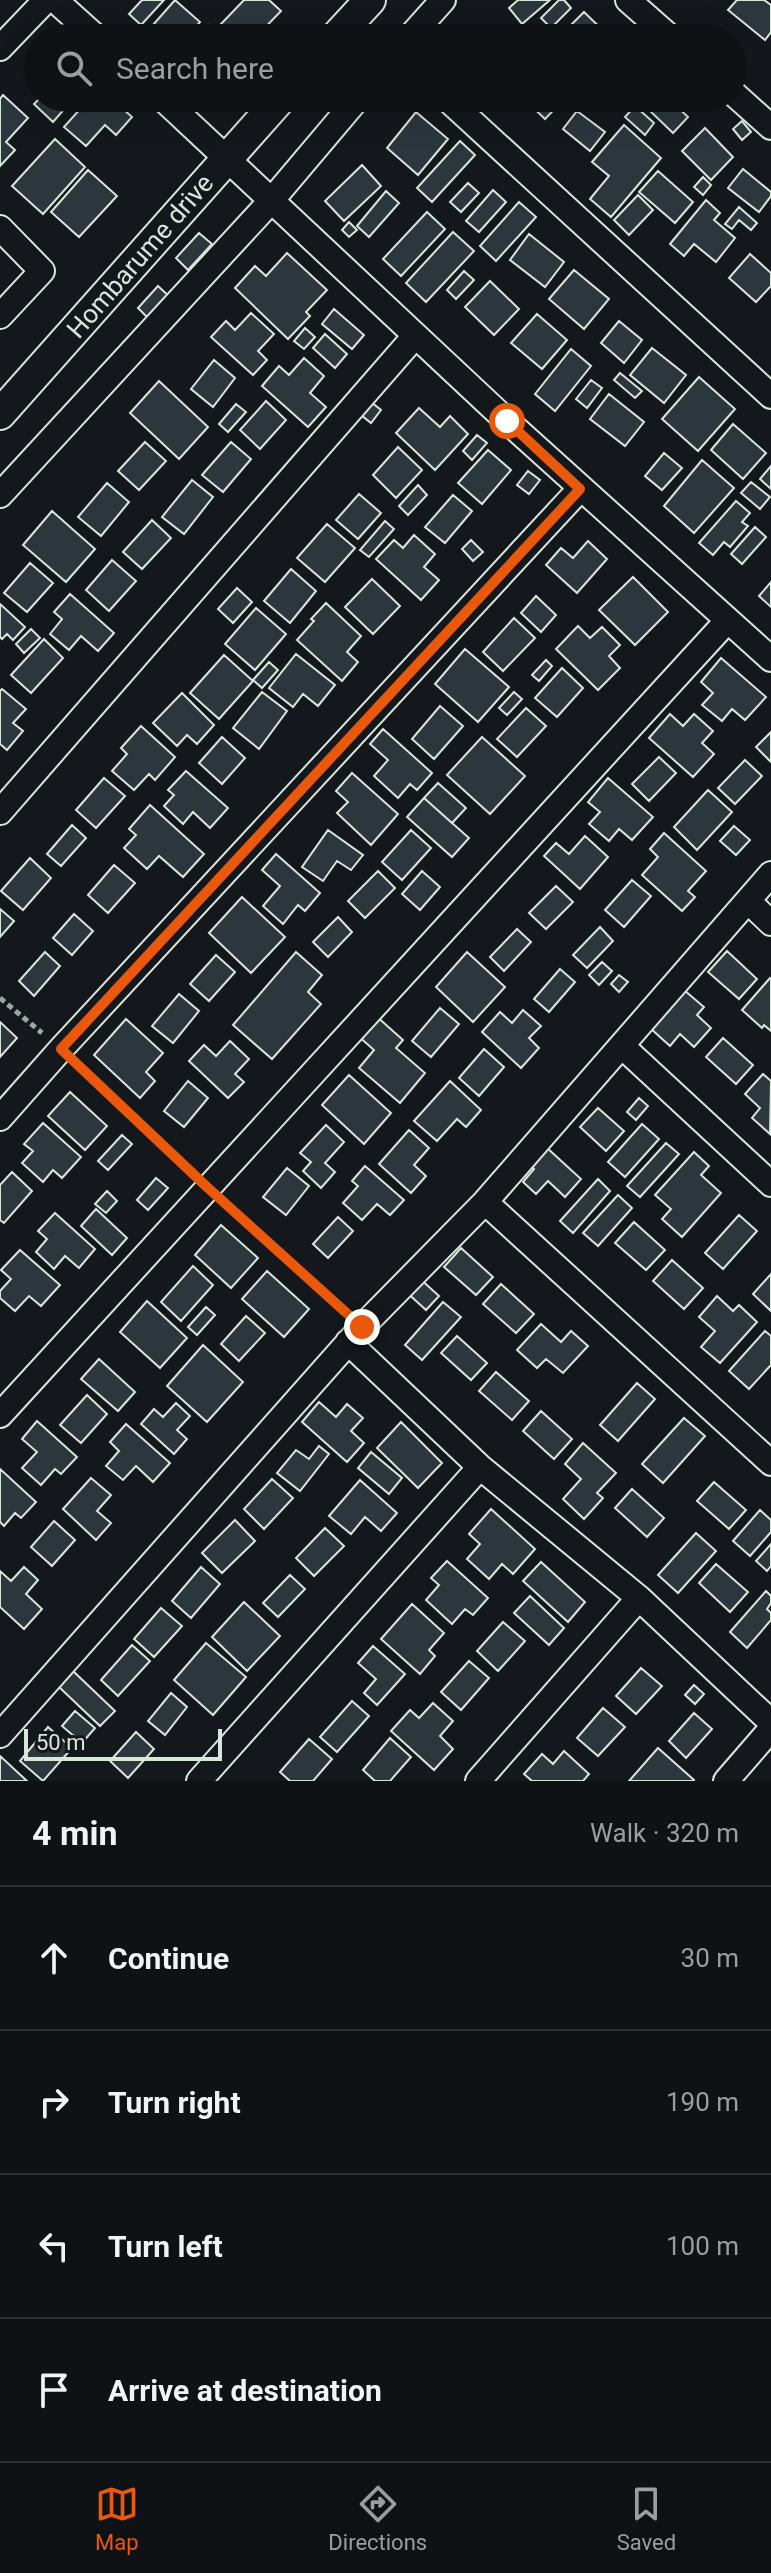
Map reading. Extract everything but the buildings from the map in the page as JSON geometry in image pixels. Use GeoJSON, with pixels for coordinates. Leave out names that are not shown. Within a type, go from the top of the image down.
{"type":"FeatureCollection","features":[{"type":"Feature","properties":{"kind":"street"},"geometry":{"type":"LineString","coordinates":[[0,48],[46,0]]}},
{"type":"Feature","properties":{"kind":"street"},"geometry":{"type":"LineString","coordinates":[[55,0],[82,24]]}},
{"type":"Feature","properties":{"kind":"street"},"geometry":{"type":"LineString","coordinates":[[348,24],[370,0]]}},
{"type":"Feature","properties":{"kind":"street"},"geometry":{"type":"LineString","coordinates":[[422,24],[443,0]]}},
{"type":"Feature","properties":{"kind":"street"},"geometry":{"type":"LineString","coordinates":[[628,0],[655,24]]}},
{"type":"Feature","properties":{"kind":"street"},"geometry":{"type":"LineString","coordinates":[[747,106],[771,127]]}},
{"type":"Feature","properties":{"kind":"street"},"geometry":{"type":"LineString","coordinates":[[177,112],[580,489],[771,659]]}},
{"type":"Feature","properties":{"kind":"street","name":"Hombarume drive"},"geometry":{"type":"LineString","coordinates":[[0,414],[268,112]]}},
{"type":"Feature","properties":{"kind":"street"},"geometry":{"type":"LineString","coordinates":[[0,495],[271,201],[346,112]]}},
{"type":"Feature","properties":{"kind":"street"},"geometry":{"type":"LineString","coordinates":[[461,112],[771,396]]}},
{"type":"Feature","properties":{"kind":"street"},"geometry":{"type":"LineString","coordinates":[[0,228],[42,271],[0,316]]}},
{"type":"Feature","properties":{"kind":"street"},"geometry":{"type":"LineString","coordinates":[[0,812],[415,336]]}},
{"type":"Feature","properties":{"kind":"street"},"geometry":{"type":"LineString","coordinates":[[0,1118],[580,489]]}},
{"type":"Feature","properties":{"kind":"street"},"geometry":{"type":"LineString","coordinates":[[0,1415],[728,620]]}},
{"type":"Feature","properties":{"kind":"street"},"geometry":{"type":"LineString","coordinates":[[0,1735],[355,1334],[485,1202],[771,874]]}},
{"type":"Feature","properties":{"kind":"street"},"geometry":{"type":"LineString","coordinates":[[748,901],[771,923]]}},
{"type":"Feature","properties":{"kind":"street"},"geometry":{"type":"LineString","coordinates":[[623,1047],[771,1184]]}},
{"type":"Feature","properties":{"kind":"street"},"geometry":{"type":"LineString","coordinates":[[485,1202],[771,1463]]}},
{"type":"Feature","properties":{"kind":"street"},"geometry":{"type":"LineString","coordinates":[[355,1334],[480,1467],[639,1598],[771,1722]]}},
{"type":"Feature","properties":{"kind":"street"},"geometry":{"type":"LineString","coordinates":[[199,1781],[480,1467]]}},
{"type":"Feature","properties":{"kind":"street"},"geometry":{"type":"LineString","coordinates":[[478,1781],[639,1598]]}},
{"type":"Feature","properties":{"kind":"street"},"geometry":{"type":"LineString","coordinates":[[726,1781],[771,1729]]}},
{"type":"Feature","properties":{"kind":"path"},"geometry":{"type":"LineString","coordinates":[[0,998],[61,1049],[207,1187],[355,1334]]}},
{"type":"Feature","properties":{"kind":"route"},"geometry":{"type":"LineString","coordinates":[[362,1327],[61,1049],[580,489],[507,421]]}}]}
